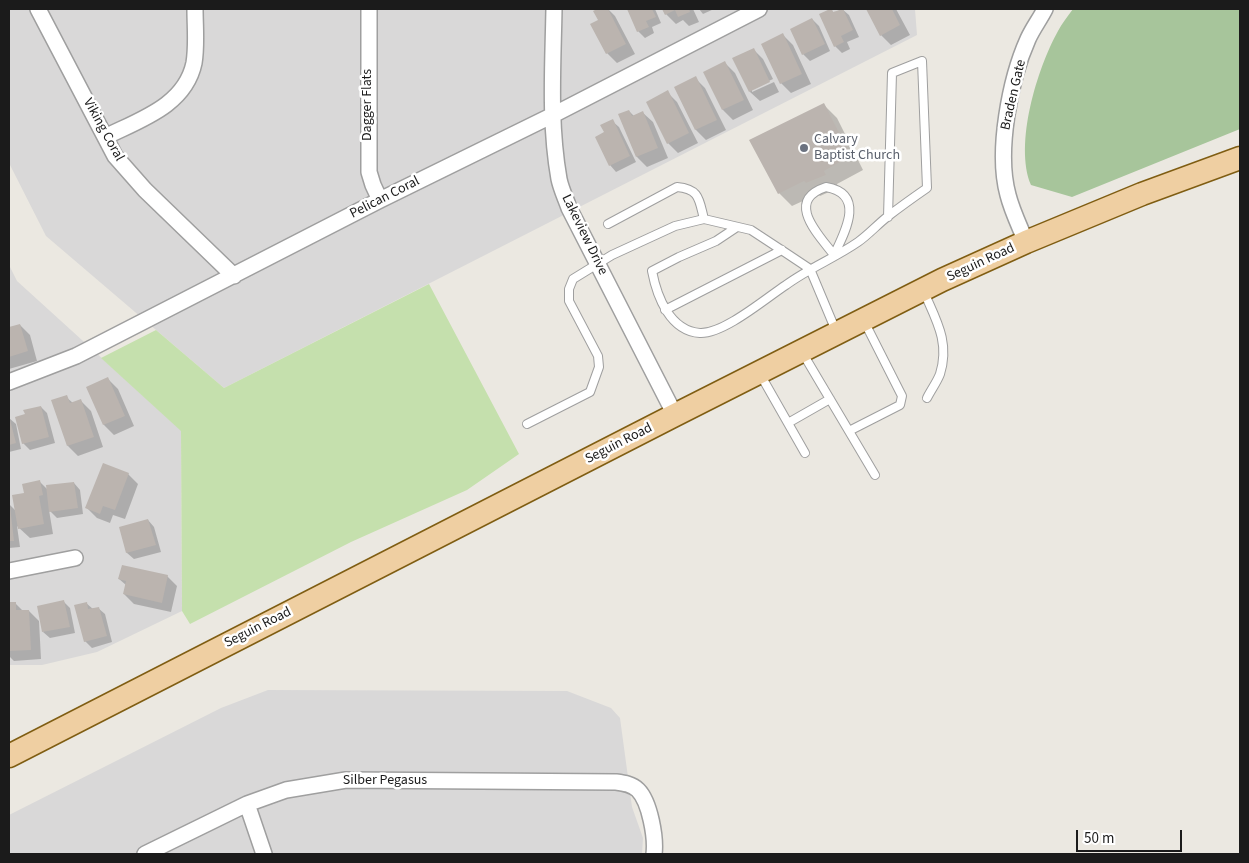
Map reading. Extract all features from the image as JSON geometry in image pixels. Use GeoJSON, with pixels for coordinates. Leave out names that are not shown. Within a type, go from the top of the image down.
{"type":"FeatureCollection","features":[{"type":"Feature","properties":{"kind":"main road","name":"Seguin Road"},"geometry":{"type":"LineString","coordinates":[[9,756],[674,415],[923,290],[1026,242],[1142,194],[1240,158]]}},
{"type":"Feature","properties":{"kind":"street","name":"Viking Coral"},"geometry":{"type":"LineString","coordinates":[[38,9],[115,156],[129,174],[234,276]]}},
{"type":"Feature","properties":{"kind":"street"},"geometry":{"type":"LineString","coordinates":[[105,137],[165,107],[185,86],[196,51],[196,9]]}},
{"type":"Feature","properties":{"kind":"street","name":"Dagger Flats"},"geometry":{"type":"LineString","coordinates":[[369,9],[369,172],[380,200]]}},
{"type":"Feature","properties":{"kind":"street","name":"Lakeview Drive"},"geometry":{"type":"LineString","coordinates":[[554,9],[553,115],[559,181],[569,208],[674,415]]}},
{"type":"Feature","properties":{"kind":"street","name":"Pelican Coral"},"geometry":{"type":"LineString","coordinates":[[9,382],[76,356],[380,200],[553,115],[758,9]]}},
{"type":"Feature","properties":{"kind":"street","name":"Braden Gate"},"geometry":{"type":"LineString","coordinates":[[1026,242],[1008,196],[1003,167],[1005,124],[1017,70],[1028,39],[1045,9]]}},
{"type":"Feature","properties":{"kind":"street"},"geometry":{"type":"LineString","coordinates":[[9,571],[75,558]]}},
{"type":"Feature","properties":{"kind":"street","name":"Silber Pegasus"},"geometry":{"type":"LineString","coordinates":[[145,854],[247,804],[286,790],[346,780],[616,782],[628,784],[637,789],[644,797],[655,847],[654,854]]}},
{"type":"Feature","properties":{"kind":"street"},"geometry":{"type":"LineString","coordinates":[[247,804],[264,854]]}},
{"type":"Feature","properties":{"kind":"lane"},"geometry":{"type":"LineString","coordinates":[[737,227],[716,241],[679,257],[652,272],[665,310],[682,328],[701,333],[720,328],[750,312],[786,284],[858,242],[927,188],[922,61],[892,73],[888,217]]}},
{"type":"Feature","properties":{"kind":"lane"},"geometry":{"type":"LineString","coordinates":[[608,224],[677,187],[688,188],[695,192],[704,219]]}},
{"type":"Feature","properties":{"kind":"lane"},"geometry":{"type":"LineString","coordinates":[[826,187],[839,191],[844,195],[848,199],[850,208],[844,234],[834,256],[805,214],[808,199],[826,187]]}},
{"type":"Feature","properties":{"kind":"lane"},"geometry":{"type":"LineString","coordinates":[[527,424],[590,392],[599,367],[598,356],[569,301],[569,289],[573,280],[638,241],[675,226],[704,219],[751,230],[782,250],[810,269],[837,333]]}},
{"type":"Feature","properties":{"kind":"lane"},"geometry":{"type":"LineString","coordinates":[[665,310],[782,250]]}},
{"type":"Feature","properties":{"kind":"lane"},"geometry":{"type":"LineString","coordinates":[[923,290],[941,330],[945,349],[940,374],[927,398]]}},
{"type":"Feature","properties":{"kind":"lane"},"geometry":{"type":"LineString","coordinates":[[849,431],[900,405],[902,396],[864,320]]}},
{"type":"Feature","properties":{"kind":"lane"},"geometry":{"type":"LineString","coordinates":[[802,351],[875,475]]}},
{"type":"Feature","properties":{"kind":"lane"},"geometry":{"type":"LineString","coordinates":[[759,373],[805,453]]}},
{"type":"Feature","properties":{"kind":"lane"},"geometry":{"type":"LineString","coordinates":[[788,423],[830,399]]}},
{"type":"Feature","properties":{"kind":"shaded area"},"geometry":{"type":"Polygon","coordinates":[[[9,9],[915,9],[917,35],[224,388],[46,236],[9,163],[9,9]]]}},
{"type":"Feature","properties":{"kind":"shaded area"},"geometry":{"type":"Polygon","coordinates":[[[9,265],[17,281],[181,430],[182,611],[97,652],[42,665],[9,665],[9,265]]]}},
{"type":"Feature","properties":{"kind":"shaded area"},"geometry":{"type":"Polygon","coordinates":[[[268,690],[567,691],[611,708],[620,718],[632,807],[643,838],[642,854],[9,854],[9,815],[221,708],[268,690]]]}},
{"type":"Feature","properties":{"kind":"green space"},"geometry":{"type":"Polygon","coordinates":[[[1073,9],[1240,9],[1240,129],[1072,197],[1031,185],[1026,168],[1025,149],[1030,107],[1050,47],[1073,9]]]}},
{"type":"Feature","properties":{"kind":"green space"},"geometry":{"type":"Polygon","coordinates":[[[429,284],[519,454],[467,490],[351,542],[190,624],[182,611],[181,431],[101,358],[156,330],[224,388],[429,284]]]}},
{"type":"Feature","properties":{"kind":"building"},"geometry":{"type":"Polygon","coordinates":[[[608,9],[626,44],[606,54],[590,24],[598,20],[593,11],[608,9]]]}},
{"type":"Feature","properties":{"kind":"building"},"geometry":{"type":"Polygon","coordinates":[[[627,9],[652,9],[656,17],[646,21],[649,27],[637,32],[627,9]]]}},
{"type":"Feature","properties":{"kind":"building"},"geometry":{"type":"Polygon","coordinates":[[[662,9],[689,9],[690,12],[678,17],[675,10],[665,15],[662,9]]]}},
{"type":"Feature","properties":{"kind":"building"},"geometry":{"type":"Polygon","coordinates":[[[830,9],[833,12],[843,9],[853,30],[841,36],[844,42],[834,47],[819,14],[830,9]]]}},
{"type":"Feature","properties":{"kind":"building"},"geometry":{"type":"Polygon","coordinates":[[[866,9],[892,9],[900,25],[880,36],[866,9]]]}},
{"type":"Feature","properties":{"kind":"building"},"geometry":{"type":"Polygon","coordinates":[[[812,18],[825,44],[802,55],[790,29],[812,18]]]}},
{"type":"Feature","properties":{"kind":"building"},"geometry":{"type":"Polygon","coordinates":[[[783,33],[802,74],[780,84],[761,44],[783,33]]]}},
{"type":"Feature","properties":{"kind":"building"},"geometry":{"type":"Polygon","coordinates":[[[754,48],[770,82],[749,92],[732,58],[754,48]]]}},
{"type":"Feature","properties":{"kind":"building"},"geometry":{"type":"Polygon","coordinates":[[[725,61],[744,100],[722,110],[703,72],[725,61]]]}},
{"type":"Feature","properties":{"kind":"building"},"geometry":{"type":"Polygon","coordinates":[[[696,76],[717,120],[695,130],[674,87],[696,76]]]}},
{"type":"Feature","properties":{"kind":"building"},"geometry":{"type":"Polygon","coordinates":[[[668,90],[689,133],[667,144],[646,102],[668,90]]]}},
{"type":"Feature","properties":{"kind":"building"},"geometry":{"type":"Polygon","coordinates":[[[824,103],[851,156],[824,171],[826,175],[806,183],[804,181],[778,194],[749,140],[824,103]]]}},
{"type":"Feature","properties":{"kind":"building"},"geometry":{"type":"Polygon","coordinates":[[[629,110],[632,116],[643,111],[658,148],[636,157],[618,114],[629,110]]]}},
{"type":"Feature","properties":{"kind":"building"},"geometry":{"type":"Polygon","coordinates":[[[613,119],[630,156],[609,166],[595,137],[604,132],[600,125],[613,119]]]}},
{"type":"Feature","properties":{"kind":"building"},"geometry":{"type":"Polygon","coordinates":[[[20,324],[28,351],[9,357],[9,327],[20,324]]]}},
{"type":"Feature","properties":{"kind":"building"},"geometry":{"type":"Polygon","coordinates":[[[108,377],[125,416],[103,425],[86,387],[108,377]]]}},
{"type":"Feature","properties":{"kind":"building"},"geometry":{"type":"Polygon","coordinates":[[[67,395],[70,403],[81,399],[94,437],[67,446],[51,400],[67,395]]]}},
{"type":"Feature","properties":{"kind":"building"},"geometry":{"type":"Polygon","coordinates":[[[41,406],[49,437],[22,444],[15,417],[25,414],[23,410],[41,406]]]}},
{"type":"Feature","properties":{"kind":"building"},"geometry":{"type":"Polygon","coordinates":[[[9,416],[16,443],[9,445],[9,416]]]}},
{"type":"Feature","properties":{"kind":"building"},"geometry":{"type":"Polygon","coordinates":[[[103,463],[129,473],[115,510],[103,506],[100,514],[85,508],[103,463]]]}},
{"type":"Feature","properties":{"kind":"building"},"geometry":{"type":"Polygon","coordinates":[[[40,480],[43,495],[39,496],[44,524],[18,529],[12,495],[24,493],[22,484],[40,480]]]}},
{"type":"Feature","properties":{"kind":"building"},"geometry":{"type":"Polygon","coordinates":[[[74,482],[78,508],[49,512],[46,485],[74,482]]]}},
{"type":"Feature","properties":{"kind":"building"},"geometry":{"type":"Polygon","coordinates":[[[10,506],[14,541],[9,541],[10,506]]]}},
{"type":"Feature","properties":{"kind":"building"},"geometry":{"type":"Polygon","coordinates":[[[148,519],[156,545],[126,553],[119,527],[148,519]]]}},
{"type":"Feature","properties":{"kind":"building"},"geometry":{"type":"Polygon","coordinates":[[[122,565],[168,575],[162,603],[123,594],[126,581],[118,579],[122,565]]]}},
{"type":"Feature","properties":{"kind":"building"},"geometry":{"type":"Polygon","coordinates":[[[64,600],[70,627],[42,632],[37,606],[64,600]]]}},
{"type":"Feature","properties":{"kind":"building"},"geometry":{"type":"Polygon","coordinates":[[[9,602],[16,602],[16,610],[29,610],[31,650],[9,651],[9,602]]]}},
{"type":"Feature","properties":{"kind":"building"},"geometry":{"type":"Polygon","coordinates":[[[87,602],[88,609],[99,607],[107,636],[84,642],[74,605],[87,602]]]}},
{"type":"Feature","properties":{"kind":"place","name":"Calvary Baptist Church"},"geometry":{"type":"Point","coordinates":[804,148]}}]}
